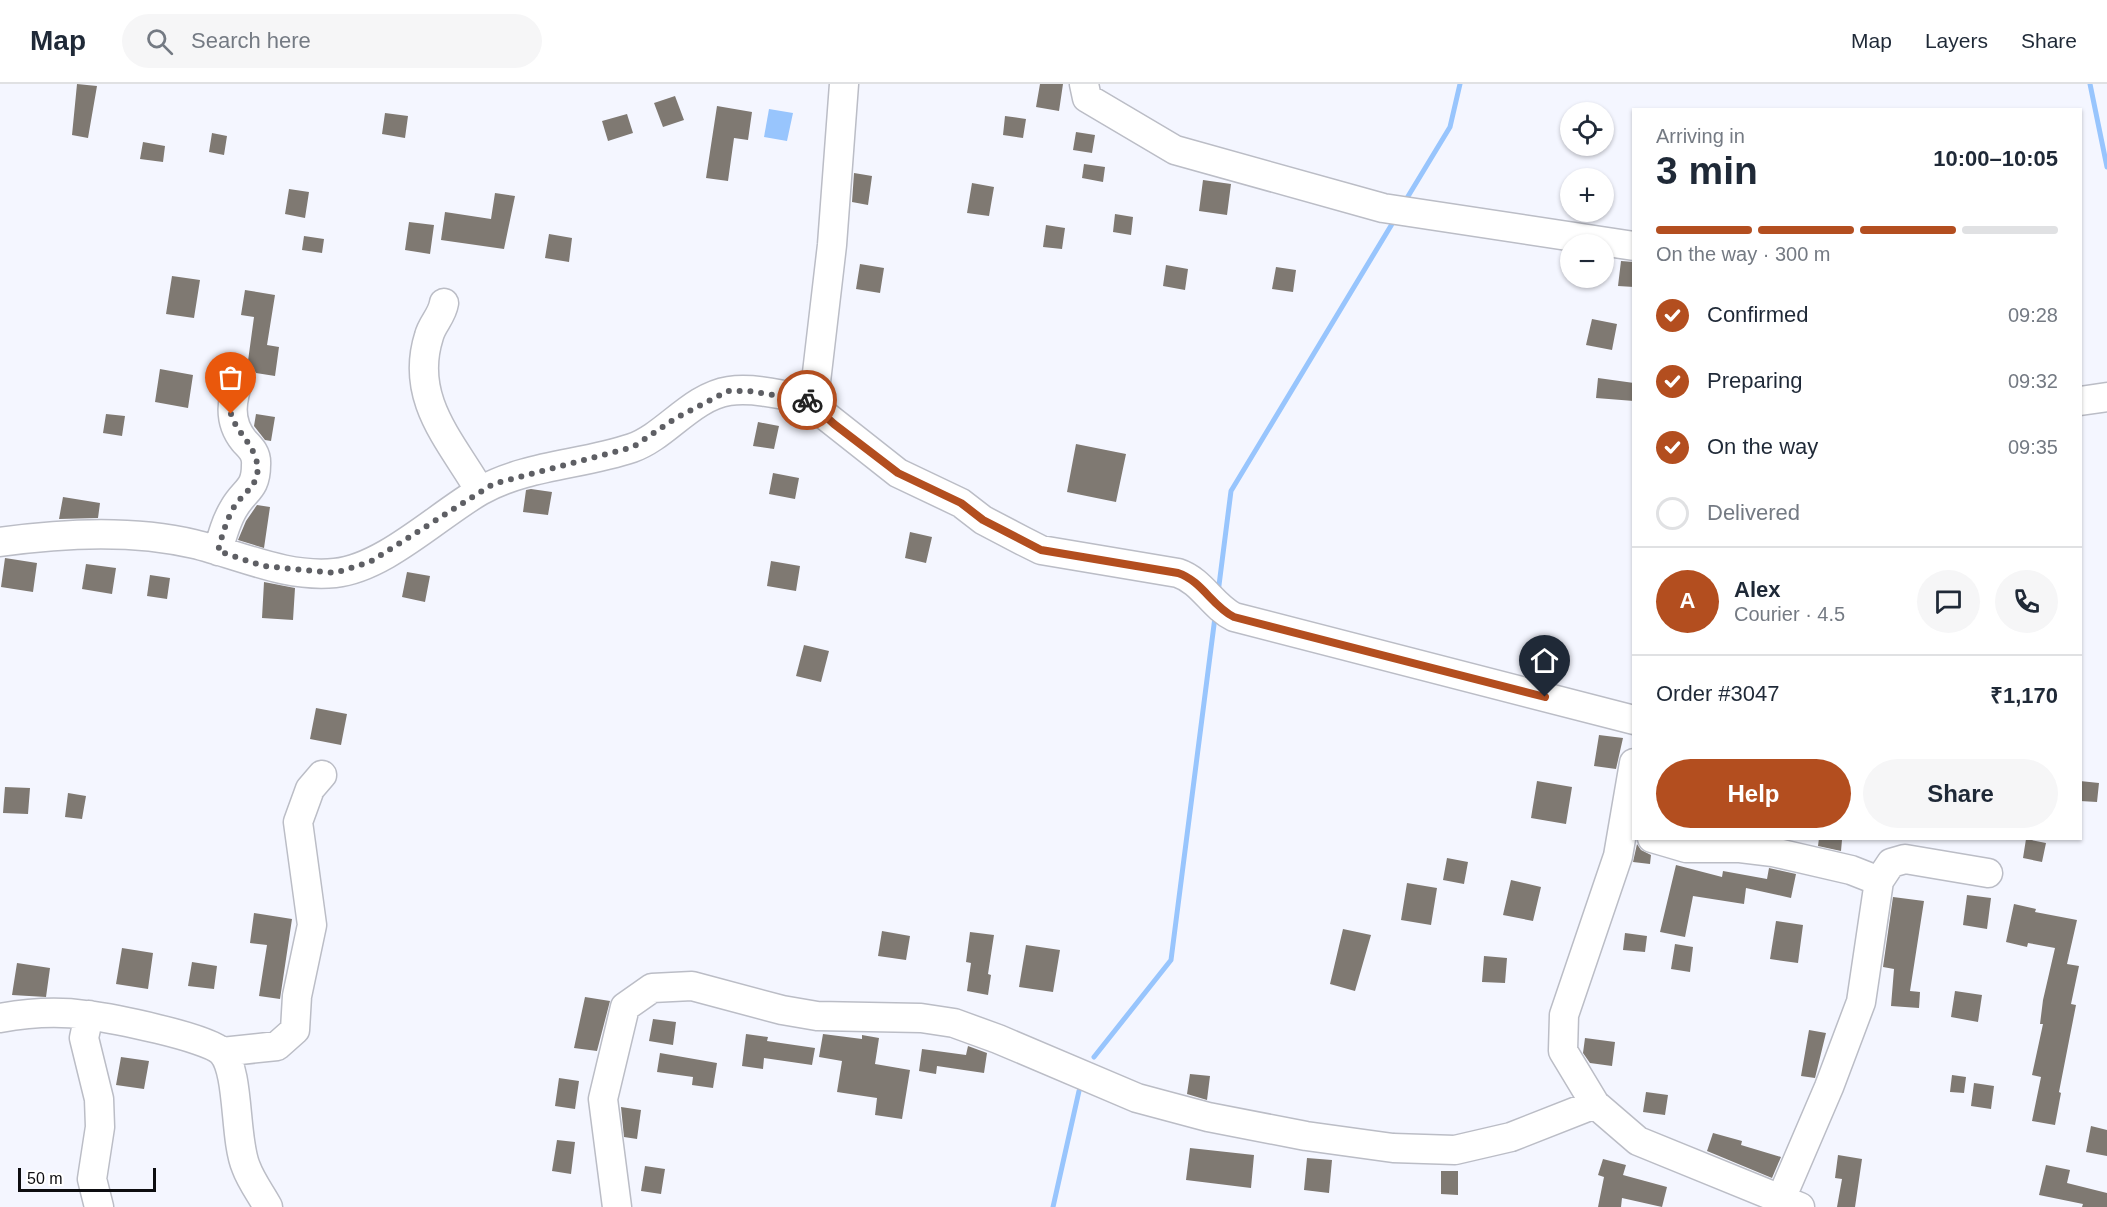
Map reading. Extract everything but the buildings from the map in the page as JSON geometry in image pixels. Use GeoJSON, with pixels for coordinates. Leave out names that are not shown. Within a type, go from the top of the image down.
{"type":"FeatureCollection","features":[{"type":"Feature","properties":{"kind":"street"},"geometry":{"type":"LineString","coordinates":[[843,84],[832,245],[815,390],[822,413],[834,424],[898,473],[961,503],[983,520],[1041,550],[1178,573],[1191,577],[1224,612],[1234,617],[1632,719]]}},
{"type":"Feature","properties":{"kind":"street"},"geometry":{"type":"LineString","coordinates":[[1084,84],[1087,98],[1175,150],[1397,210],[1632,246]]}},
{"type":"Feature","properties":{"kind":"street"},"geometry":{"type":"LineString","coordinates":[[444,303],[443,312],[429,336],[424,393],[432,414],[480,491]]}},
{"type":"Feature","properties":{"kind":"street"},"geometry":{"type":"LineString","coordinates":[[218,551],[224,529],[235,506],[250,490],[257,462],[252,449],[235,426],[231,414],[240,375]]}},
{"type":"Feature","properties":{"kind":"street"},"geometry":{"type":"LineString","coordinates":[[0,542],[47,535],[112,534],[192,544],[263,566],[335,573],[370,562],[493,484],[633,447],[685,412],[728,391],[748,391],[819,402]]}},
{"type":"Feature","properties":{"kind":"street"},"geometry":{"type":"LineString","coordinates":[[2082,400],[2107,397]]}},
{"type":"Feature","properties":{"kind":"street"},"geometry":{"type":"LineString","coordinates":[[0,1018],[19,1015],[89,1015],[194,1037],[222,1052],[277,1046],[295,1030],[297,996],[312,925],[298,822],[310,789],[322,775]]}},
{"type":"Feature","properties":{"kind":"street"},"geometry":{"type":"LineString","coordinates":[[1632,786],[1628,831],[1564,1016],[1563,1051],[1595,1104],[1638,1141],[1791,1203],[1829,1087],[1861,1002],[1880,881],[1891,863],[1905,859],[1988,873]]}},
{"type":"Feature","properties":{"kind":"street"},"geometry":{"type":"LineString","coordinates":[[1659,840],[1686,848],[1740,848],[1773,852],[1851,870],[1880,881]]}},
{"type":"Feature","properties":{"kind":"street"},"geometry":{"type":"LineString","coordinates":[[617,1207],[603,1099],[625,1007],[651,988],[692,986],[782,1010],[817,1016],[921,1018],[954,1023],[1137,1098],[1208,1117],[1306,1136],[1393,1148],[1455,1150],[1511,1137],[1595,1104]]}},
{"type":"Feature","properties":{"kind":"street"},"geometry":{"type":"LineString","coordinates":[[89,1015],[84,1038],[99,1100],[100,1136],[92,1179],[99,1207]]}},
{"type":"Feature","properties":{"kind":"street"},"geometry":{"type":"LineString","coordinates":[[222,1052],[232,1074],[237,1125],[245,1167],[268,1207]]}},
{"type":"Feature","properties":{"kind":"water"},"geometry":{"type":"Polygon","coordinates":[[[769,109],[793,113],[787,141],[764,137],[769,109]]]}},
{"type":"Feature","properties":{"kind":"waterway"},"geometry":{"type":"LineString","coordinates":[[1404,203],[1450,127],[1460,84]]}},
{"type":"Feature","properties":{"kind":"waterway"},"geometry":{"type":"LineString","coordinates":[[2090,84],[2107,167]]}},
{"type":"Feature","properties":{"kind":"waterway"},"geometry":{"type":"LineString","coordinates":[[1218,593],[1231,491],[1395,219]]}},
{"type":"Feature","properties":{"kind":"waterway"},"geometry":{"type":"LineString","coordinates":[[1094,1057],[1171,960],[1215,617]]}},
{"type":"Feature","properties":{"kind":"waterway"},"geometry":{"type":"LineString","coordinates":[[1053,1207],[1079,1091]]}},
{"type":"Feature","properties":{"kind":"way so far"},"geometry":{"type":"LineString","coordinates":[[231,414],[235,426],[252,449],[257,462],[254,484],[235,506],[224,529],[218,551],[263,566],[335,573],[370,562],[493,484],[633,447],[702,402],[728,391],[748,391],[807,400]]}},
{"type":"Feature","properties":{"kind":"route"},"geometry":{"type":"LineString","coordinates":[[807,400],[819,402],[822,413],[834,424],[898,473],[961,503],[983,520],[1041,550],[1178,573],[1191,577],[1224,612],[1234,617],[1545,697]]}}]}
